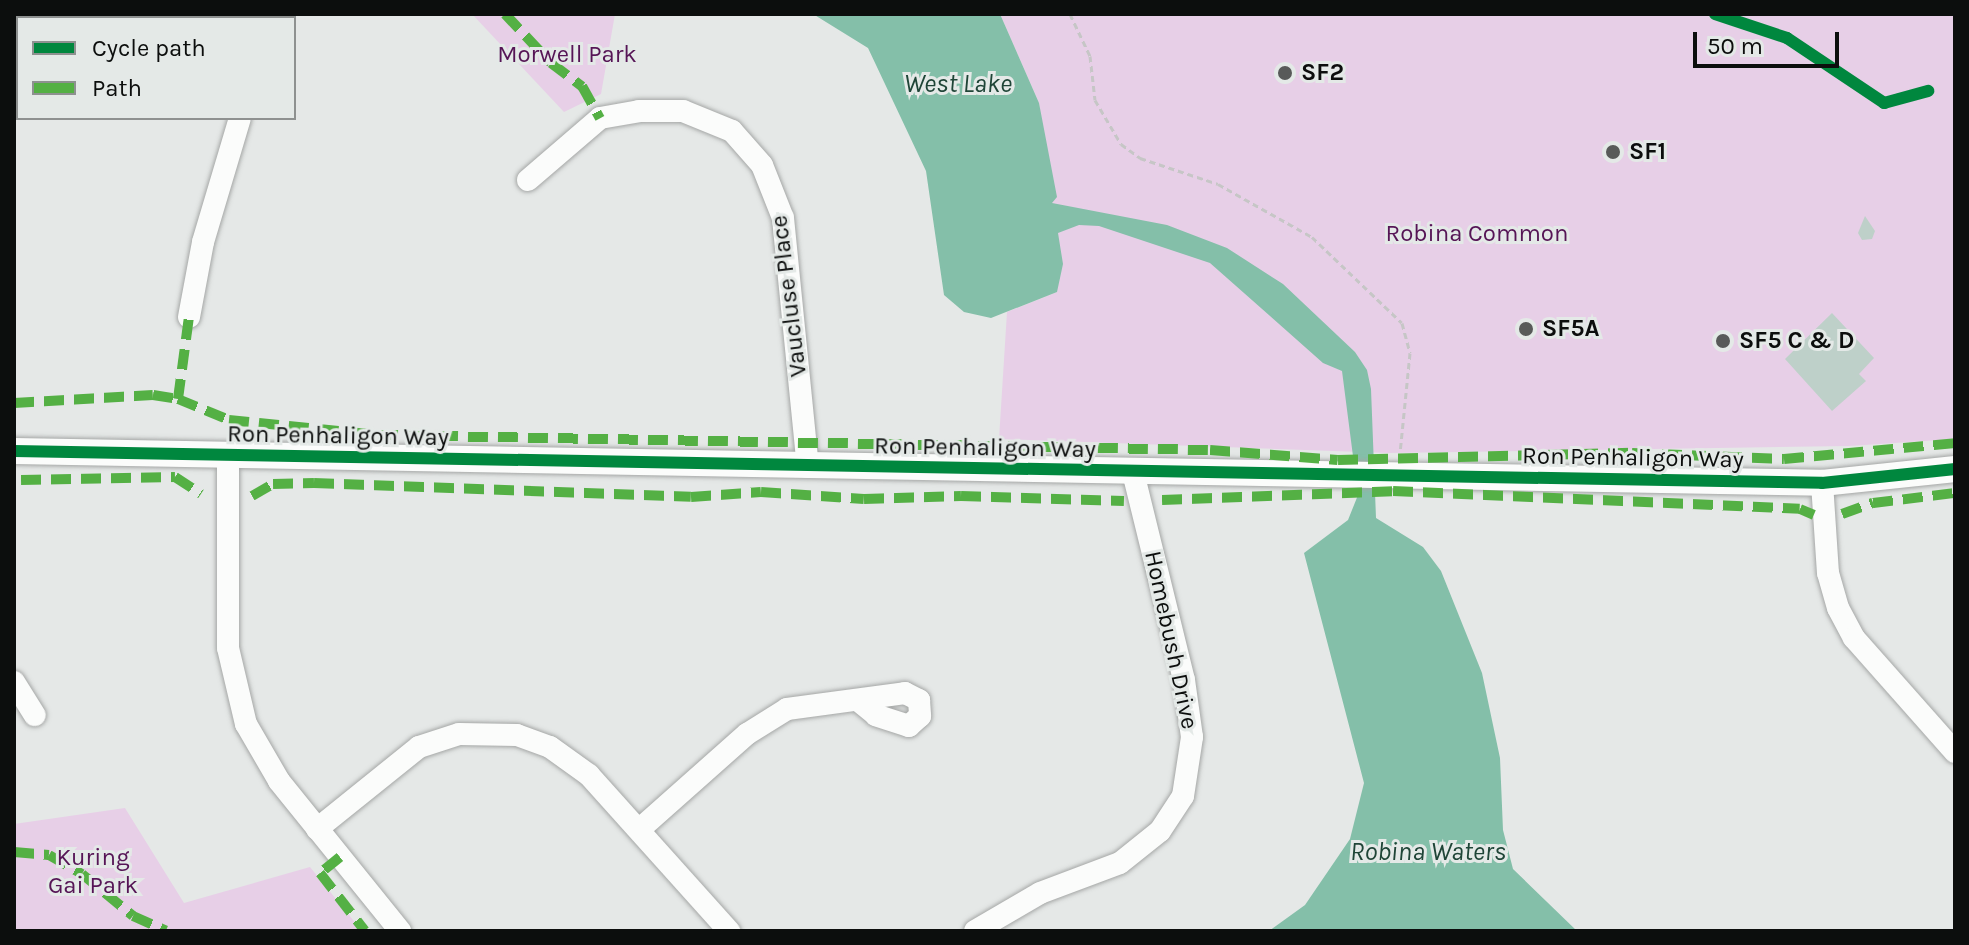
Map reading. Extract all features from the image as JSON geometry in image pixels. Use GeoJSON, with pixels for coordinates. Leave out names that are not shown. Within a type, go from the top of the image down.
{"type":"FeatureCollection","features":[{"type":"Feature","properties":{"kind":"street","name":"Vaucluse Place"},"geometry":{"type":"LineString","coordinates":[[528,180],[600,118],[683,111],[732,131],[762,165],[783,218],[808,467]]}},
{"type":"Feature","properties":{"kind":"street"},"geometry":{"type":"LineString","coordinates":[[189,317],[203,242],[239,120]]}},
{"type":"Feature","properties":{"kind":"street","name":"Ron Penhaligon Way"},"geometry":{"type":"LineString","coordinates":[[14,451],[1133,472],[1340,474],[1397,468],[1822,483],[1955,469]]}},
{"type":"Feature","properties":{"kind":"street"},"geometry":{"type":"LineString","coordinates":[[228,455],[228,648],[237,699],[263,759],[400,931]]}},
{"type":"Feature","properties":{"kind":"street","name":"Homebush Drive"},"geometry":{"type":"LineString","coordinates":[[975,931],[1040,893],[1120,863],[1160,831],[1183,796],[1192,737],[1184,680],[1133,472]]}},
{"type":"Feature","properties":{"kind":"street"},"geometry":{"type":"LineString","coordinates":[[1822,483],[1828,573],[1838,608],[1854,638],[1955,752]]}},
{"type":"Feature","properties":{"kind":"street"},"geometry":{"type":"LineString","coordinates":[[14,682],[35,715]]}},
{"type":"Feature","properties":{"kind":"street"},"geometry":{"type":"LineString","coordinates":[[641,828],[747,734],[787,709],[861,703]]}},
{"type":"Feature","properties":{"kind":"street"},"geometry":{"type":"LineString","coordinates":[[317,829],[419,747],[459,734],[497,732],[550,747],[589,775],[641,828],[729,931]]}},
{"type":"Feature","properties":{"kind":"path"},"geometry":{"type":"LineString","coordinates":[[1070,14],[1090,56],[1095,100],[1121,144],[1140,158],[1218,184],[1312,237],[1402,323],[1410,353],[1397,468]]}},
{"type":"Feature","properties":{"kind":"green space","name":"Morwell Park"},"geometry":{"type":"Polygon","coordinates":[[[472,14],[615,14],[601,94],[564,112],[472,14]]]}},
{"type":"Feature","properties":{"kind":"green space","name":"Robina Common"},"geometry":{"type":"Polygon","coordinates":[[[1000,14],[1955,14],[1955,439],[1849,446],[1389,453],[999,439],[1007,312],[1057,292],[1039,103],[1000,14]]]}},
{"type":"Feature","properties":{"kind":"green space","name":"Kuring Gai Park"},"geometry":{"type":"Polygon","coordinates":[[[125,808],[184,903],[310,867],[362,931],[14,931],[14,824],[125,808]]]}},
{"type":"Feature","properties":{"kind":"water","name":"Robina Waters"},"geometry":{"type":"Polygon","coordinates":[[[813,14],[1000,14],[1039,103],[1057,197],[1052,203],[1167,225],[1227,248],[1283,284],[1355,352],[1367,370],[1371,389],[1376,518],[1423,547],[1441,571],[1482,673],[1500,758],[1503,830],[1513,869],[1577,931],[1269,931],[1305,905],[1350,839],[1364,783],[1304,553],[1348,520],[1358,495],[1342,371],[1323,363],[1210,263],[1099,226],[1079,225],[1058,233],[1063,264],[1057,292],[991,318],[964,312],[944,295],[926,171],[868,48],[813,14]]]}},
{"type":"Feature","properties":{"kind":"building"},"geometry":{"type":"Polygon","coordinates":[[[1865,216],[1875,231],[1872,239],[1862,240],[1858,233],[1865,216]]]}},
{"type":"Feature","properties":{"kind":"building"},"geometry":{"type":"Polygon","coordinates":[[[1832,313],[1874,358],[1859,374],[1866,381],[1832,411],[1785,359],[1832,313]]]}},
{"type":"Feature","properties":{"kind":"marked path"},"geometry":{"type":"LineString","coordinates":[[505,14],[551,63],[582,86],[600,118]]}},
{"type":"Feature","properties":{"kind":"marked path"},"geometry":{"type":"LineString","coordinates":[[178,399],[189,317]]}},
{"type":"Feature","properties":{"kind":"marked path"},"geometry":{"type":"LineString","coordinates":[[14,403],[153,395],[178,399],[229,420],[378,435],[1210,450],[1338,460],[1632,453],[1784,459],[1955,443]]}},
{"type":"Feature","properties":{"kind":"marked path"},"geometry":{"type":"LineString","coordinates":[[21,480],[175,477],[201,494]]}},
{"type":"Feature","properties":{"kind":"marked path"},"geometry":{"type":"LineString","coordinates":[[252,496],[273,484],[314,483],[691,497],[761,492],[864,499],[961,496],[1124,501]]}},
{"type":"Feature","properties":{"kind":"marked path"},"geometry":{"type":"LineString","coordinates":[[1162,500],[1393,491],[1800,509],[1814,515]]}},
{"type":"Feature","properties":{"kind":"marked path"},"geometry":{"type":"LineString","coordinates":[[1842,514],[1873,503],[1955,493]]}},
{"type":"Feature","properties":{"kind":"marked path"},"geometry":{"type":"LineString","coordinates":[[14,852],[49,855],[82,874],[133,916],[166,931]]}},
{"type":"Feature","properties":{"kind":"marked path"},"geometry":{"type":"LineString","coordinates":[[340,857],[320,873],[365,931]]}},
{"type":"Feature","properties":{"kind":"cycle path"},"geometry":{"type":"LineString","coordinates":[[1715,14],[1787,38],[1884,103],[1928,91]]}},
{"type":"Feature","properties":{"kind":"cycle path"},"geometry":{"type":"LineString","coordinates":[[14,451],[1822,483],[1955,469]]}},
{"type":"Feature","properties":{"kind":"place","name":"SF2"},"geometry":{"type":"Point","coordinates":[1285,73]}},
{"type":"Feature","properties":{"kind":"place","name":"SF1"},"geometry":{"type":"Point","coordinates":[1613,152]}},
{"type":"Feature","properties":{"kind":"place","name":"SF5A"},"geometry":{"type":"Point","coordinates":[1526,329]}},
{"type":"Feature","properties":{"kind":"place","name":"SF5 C & D"},"geometry":{"type":"Point","coordinates":[1723,341]}},
{"type":"Feature","properties":{"kind":"water label","name":"West Lake"},"geometry":{"type":"Point","coordinates":[958,84]}}]}
